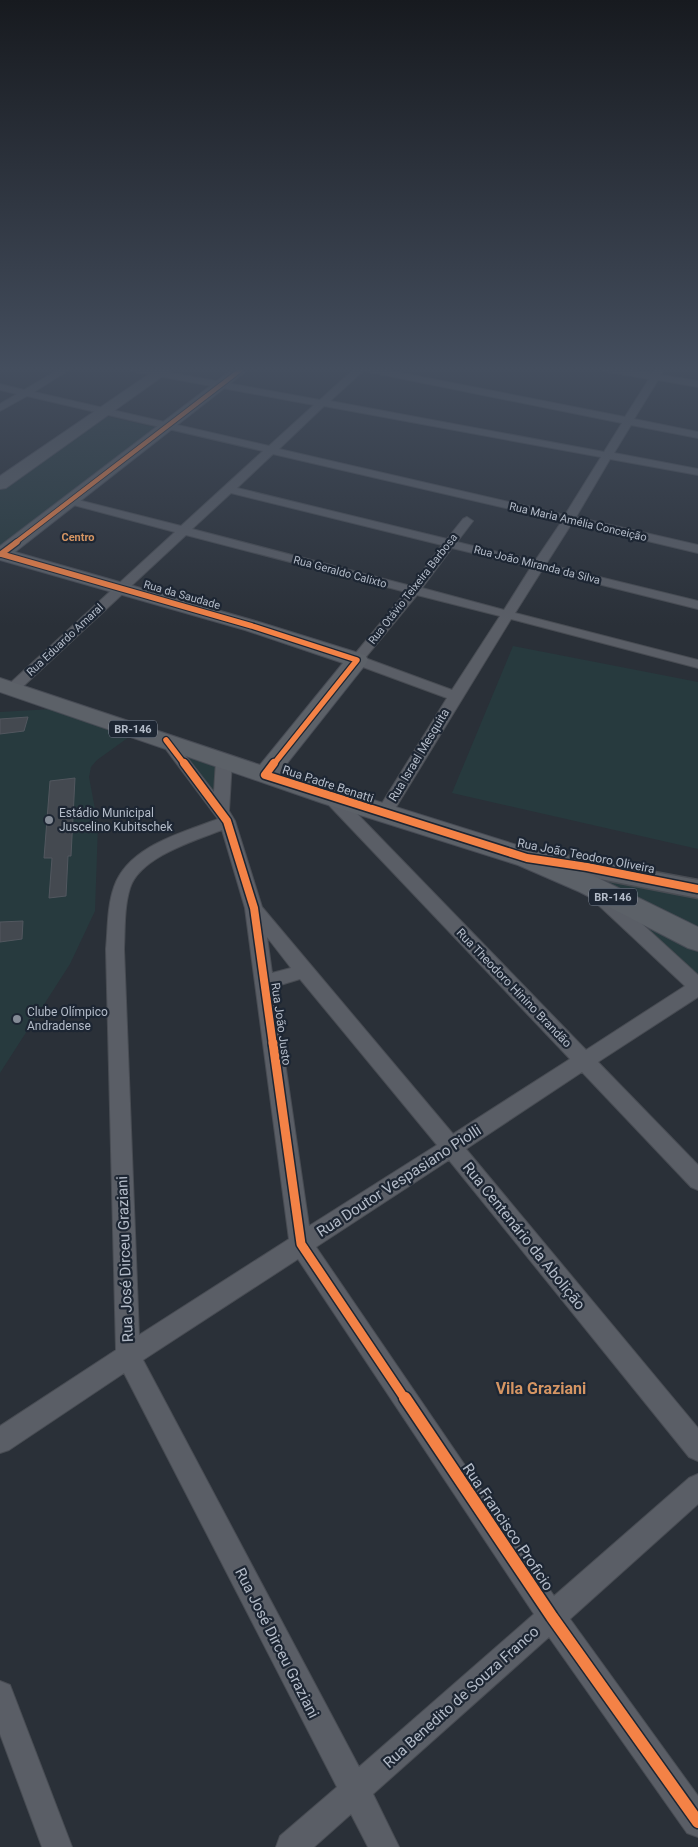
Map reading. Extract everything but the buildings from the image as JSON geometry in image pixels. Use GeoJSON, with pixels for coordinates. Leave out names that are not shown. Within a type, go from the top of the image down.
{"type":"FeatureCollection","features":[{"type":"Feature","properties":{"kind":"main road"},"geometry":{"type":"LineString","coordinates":[[0,483],[42,454]]}},
{"type":"Feature","properties":{"kind":"main road"},"geometry":{"type":"LineString","coordinates":[[0,554],[129,454]]}},
{"type":"Feature","properties":{"kind":"main road","name":"Rua da Saudade"},"geometry":{"type":"LineString","coordinates":[[0,554],[252,626],[357,660]]}},
{"type":"Feature","properties":{"kind":"main road","name":"Rua Otávio Teixeira Barbosa"},"geometry":{"type":"LineString","coordinates":[[265,775],[357,660]]}},
{"type":"Feature","properties":{"kind":"main road","name":"Rua Padre Benatti"},"geometry":{"type":"LineString","coordinates":[[6,687],[265,775],[384,813]]}},
{"type":"Feature","properties":{"kind":"main road","name":"Rua João Teodoro Oliveira"},"geometry":{"type":"LineString","coordinates":[[384,813],[527,858]]}},
{"type":"Feature","properties":{"kind":"main road","name":"BR-146"},"geometry":{"type":"LineString","coordinates":[[527,858],[588,885],[698,940]]}},
{"type":"Feature","properties":{"kind":"street","name":"Rua Eduardo Amaral"},"geometry":{"type":"LineString","coordinates":[[6,687],[120,589],[268,454]]}},
{"type":"Feature","properties":{"kind":"street","name":"Rua Maria Amélia Conceição"},"geometry":{"type":"LineString","coordinates":[[290,454],[568,520],[697,548]]}},
{"type":"Feature","properties":{"kind":"street"},"geometry":{"type":"LineString","coordinates":[[591,454],[698,472]]}},
{"type":"Feature","properties":{"kind":"street","name":"Rua Israel Mesquita"},"geometry":{"type":"LineString","coordinates":[[384,813],[455,696],[568,520],[608,454]]}},
{"type":"Feature","properties":{"kind":"street","name":"Rua João Miranda da Silva"},"geometry":{"type":"LineString","coordinates":[[230,489],[698,605]]}},
{"type":"Feature","properties":{"kind":"street","name":"Rua Geraldo Calixto"},"geometry":{"type":"LineString","coordinates":[[70,500],[507,616],[698,664]]}},
{"type":"Feature","properties":{"kind":"street","name":"Rua Otávio Teixeira Barbosa"},"geometry":{"type":"LineString","coordinates":[[357,660],[467,521]]}},
{"type":"Feature","properties":{"kind":"street","name":"Rua da Saudade"},"geometry":{"type":"LineString","coordinates":[[357,660],[455,696]]}},
{"type":"Feature","properties":{"kind":"street"},"geometry":{"type":"LineString","coordinates":[[166,740],[224,816]]}},
{"type":"Feature","properties":{"kind":"street"},"geometry":{"type":"LineString","coordinates":[[224,761],[224,816]]}},
{"type":"Feature","properties":{"kind":"street","name":"Rua Theodoro Hinino Brandão"},"geometry":{"type":"LineString","coordinates":[[331,797],[698,1180]]}},
{"type":"Feature","properties":{"kind":"street","name":"Rua João Justo"},"geometry":{"type":"LineString","coordinates":[[224,816],[254,908],[300,1244]]}},
{"type":"Feature","properties":{"kind":"street","name":"Rua José Dirceu Graziani"},"geometry":{"type":"LineString","coordinates":[[224,816],[148,855],[135,865],[124,880],[120,900],[115,948],[128,1356],[384,1847]]}},
{"type":"Feature","properties":{"kind":"street","name":"Rua João Teodoro Oliveira"},"geometry":{"type":"LineString","coordinates":[[527,858],[698,889]]}},
{"type":"Feature","properties":{"kind":"street"},"geometry":{"type":"LineString","coordinates":[[571,865],[588,885],[698,986]]}},
{"type":"Feature","properties":{"kind":"street","name":"Rua Centenário da Abolição"},"geometry":{"type":"LineString","coordinates":[[254,908],[698,1448]]}},
{"type":"Feature","properties":{"kind":"street"},"geometry":{"type":"LineString","coordinates":[[264,983],[304,971]]}},
{"type":"Feature","properties":{"kind":"street","name":"Rua Doutor Vespasiano Piolli"},"geometry":{"type":"LineString","coordinates":[[0,1441],[698,986]]}},
{"type":"Feature","properties":{"kind":"street","name":"Rua Francisco Proficio"},"geometry":{"type":"LineString","coordinates":[[300,1244],[552,1616],[698,1822]]}},
{"type":"Feature","properties":{"kind":"street","name":"Rua Benedito de Souza Franco"},"geometry":{"type":"LineString","coordinates":[[291,1847],[698,1487]]}},
{"type":"Feature","properties":{"kind":"street"},"geometry":{"type":"LineString","coordinates":[[1,1700],[57,1847]]}},
{"type":"Feature","properties":{"kind":"green space"},"geometry":{"type":"Polygon","coordinates":[[[51,454],[123,454],[0,547],[0,490],[51,454]]]}},
{"type":"Feature","properties":{"kind":"green space"},"geometry":{"type":"Polygon","coordinates":[[[513,646],[698,682],[698,849],[452,793],[513,646]]]}},
{"type":"Feature","properties":{"kind":"green space","name":"Estádio Municipal Juscelino Kubitschek"},"geometry":{"type":"Polygon","coordinates":[[[52,709],[129,737],[97,760],[91,767],[89,777],[98,825],[95,911],[70,964],[0,1073],[0,712],[52,709]]]}},
{"type":"Feature","properties":{"kind":"green space"},"geometry":{"type":"Polygon","coordinates":[[[184,754],[216,765],[213,793],[184,754]]]}},
{"type":"Feature","properties":{"kind":"green space"},"geometry":{"type":"Polygon","coordinates":[[[597,879],[698,898],[698,929],[665,910],[597,879]]]}},
{"type":"Feature","properties":{"kind":"green space"},"geometry":{"type":"Polygon","coordinates":[[[618,908],[698,952],[698,973],[696,975],[618,908]]]}},
{"type":"Feature","properties":{"kind":"cycle path"},"geometry":{"type":"LineString","coordinates":[[1,554],[131,454]]}},
{"type":"Feature","properties":{"kind":"cycle path"},"geometry":{"type":"LineString","coordinates":[[1,554],[252,626],[357,660],[265,775],[527,858],[587,867],[698,889]]}},
{"type":"Feature","properties":{"kind":"cycle path"},"geometry":{"type":"LineString","coordinates":[[166,740],[227,821],[254,908],[301,1244],[552,1617],[698,1822]]}},
{"type":"Feature","properties":{"kind":"place","name":"Estádio Municipal Juscelino Kubitschek"},"geometry":{"type":"Point","coordinates":[49,820]}},
{"type":"Feature","properties":{"kind":"place","name":"Clube Olímpico Andradense"},"geometry":{"type":"Point","coordinates":[17,1019]}},
{"type":"Feature","properties":{"kind":"district","name":"Centro"},"geometry":{"type":"Point","coordinates":[78,537]}},
{"type":"Feature","properties":{"kind":"district","name":"Vila Graziani"},"geometry":{"type":"Point","coordinates":[541,1388]}}]}
